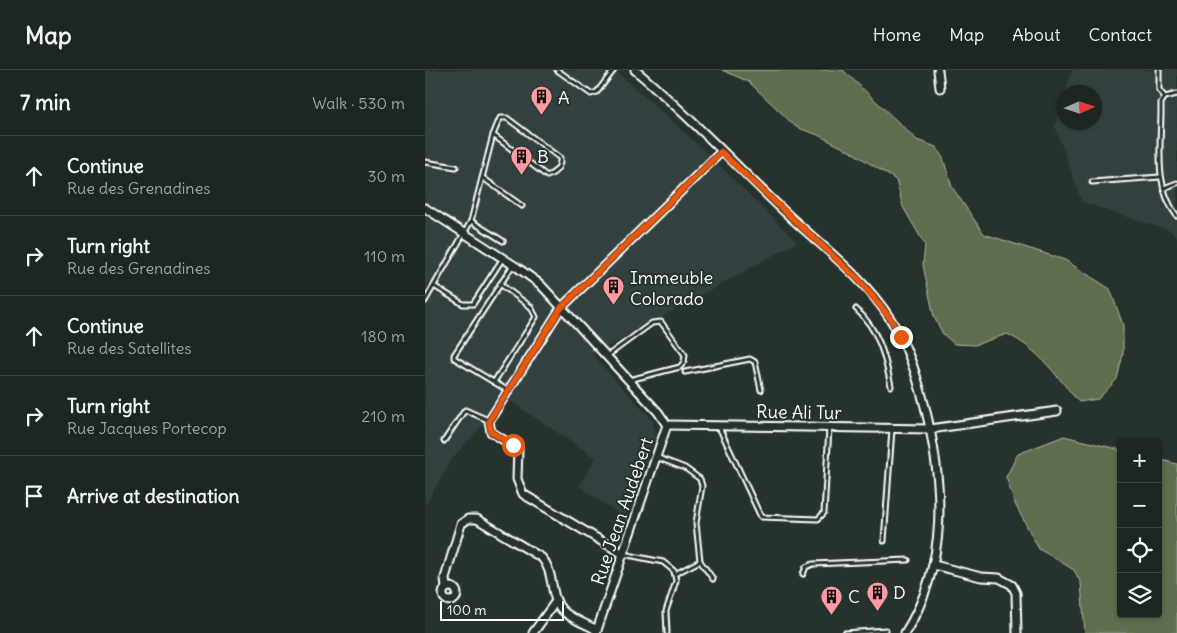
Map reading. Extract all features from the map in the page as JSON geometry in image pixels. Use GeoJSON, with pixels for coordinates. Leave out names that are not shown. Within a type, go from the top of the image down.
{"type":"FeatureCollection","features":[{"type":"Feature","properties":{"kind":"street"},"geometry":{"type":"LineString","coordinates":[[635,70],[675,105],[721,152],[872,294],[890,318],[908,352],[930,429],[940,493],[939,533],[934,565],[917,612],[905,633]]}},
{"type":"Feature","properties":{"kind":"street"},"geometry":{"type":"LineString","coordinates":[[939,70],[940,88]]}},
{"type":"Feature","properties":{"kind":"street"},"geometry":{"type":"LineString","coordinates":[[623,554],[523,494],[517,479],[517,449],[491,432],[489,421],[561,308],[721,152]]}},
{"type":"Feature","properties":{"kind":"street","name":"Rue Jean Audebert"},"geometry":{"type":"LineString","coordinates":[[425,208],[513,264],[540,284],[658,412],[667,425],[596,632]]}},
{"type":"Feature","properties":{"kind":"street","name":"Rue Ali Tur"},"geometry":{"type":"LineString","coordinates":[[667,425],[930,429],[1057,411]]}},
{"type":"Feature","properties":{"kind":"street"},"geometry":{"type":"LineString","coordinates":[[446,588],[445,578],[461,524],[473,518],[542,558],[549,568],[557,601],[564,612],[596,632]]}},
{"type":"Feature","properties":{"kind":"street"},"geometry":{"type":"LineString","coordinates":[[934,565],[981,577],[999,578],[1010,583],[1016,593],[1017,633]]}},
{"type":"Feature","properties":{"kind":"street"},"geometry":{"type":"LineString","coordinates":[[533,633],[557,601]]}},
{"type":"Feature","properties":{"kind":"lane"},"geometry":{"type":"LineString","coordinates":[[557,70],[591,94],[597,92],[614,70]]}},
{"type":"Feature","properties":{"kind":"lane"},"geometry":{"type":"LineString","coordinates":[[1159,70],[1159,90],[1165,97]]}},
{"type":"Feature","properties":{"kind":"lane"},"geometry":{"type":"LineString","coordinates":[[1177,94],[1165,97],[1161,103],[1160,177],[1169,206],[1177,216]]}},
{"type":"Feature","properties":{"kind":"lane"},"geometry":{"type":"LineString","coordinates":[[425,301],[466,233],[483,178],[493,135],[499,120],[503,116],[560,158],[560,166],[547,176],[493,135]]}},
{"type":"Feature","properties":{"kind":"lane"},"geometry":{"type":"LineString","coordinates":[[425,162],[456,167]]}},
{"type":"Feature","properties":{"kind":"lane"},"geometry":{"type":"LineString","coordinates":[[1092,182],[1160,177]]}},
{"type":"Feature","properties":{"kind":"lane"},"geometry":{"type":"LineString","coordinates":[[483,178],[522,206]]}},
{"type":"Feature","properties":{"kind":"lane"},"geometry":{"type":"LineString","coordinates":[[1164,188],[1177,184]]}},
{"type":"Feature","properties":{"kind":"lane"},"geometry":{"type":"LineString","coordinates":[[471,221],[503,241]]}},
{"type":"Feature","properties":{"kind":"lane"},"geometry":{"type":"LineString","coordinates":[[434,286],[463,304],[473,304],[503,258]]}},
{"type":"Feature","properties":{"kind":"lane"},"geometry":{"type":"LineString","coordinates":[[508,390],[454,358],[454,355],[513,264]]}},
{"type":"Feature","properties":{"kind":"lane"},"geometry":{"type":"LineString","coordinates":[[494,382],[536,317],[531,307],[500,284]]}},
{"type":"Feature","properties":{"kind":"lane"},"geometry":{"type":"LineString","coordinates":[[856,309],[869,321],[885,356],[891,386]]}},
{"type":"Feature","properties":{"kind":"lane"},"geometry":{"type":"LineString","coordinates":[[606,356],[652,323],[661,322],[685,355],[684,362],[680,367],[629,380]]}},
{"type":"Feature","properties":{"kind":"lane"},"geometry":{"type":"LineString","coordinates":[[685,372],[750,359],[755,362],[761,390]]}},
{"type":"Feature","properties":{"kind":"lane"},"geometry":{"type":"LineString","coordinates":[[445,441],[465,410],[489,421]]}},
{"type":"Feature","properties":{"kind":"lane"},"geometry":{"type":"LineString","coordinates":[[719,426],[761,517],[819,519],[824,513],[829,428]]}},
{"type":"Feature","properties":{"kind":"lane"},"geometry":{"type":"LineString","coordinates":[[885,541],[892,428]]}},
{"type":"Feature","properties":{"kind":"lane"},"geometry":{"type":"LineString","coordinates":[[657,457],[685,468],[700,479],[702,486],[696,523],[700,561],[713,578]]}},
{"type":"Feature","properties":{"kind":"lane"},"geometry":{"type":"LineString","coordinates":[[623,554],[663,562],[675,574],[676,581],[665,620],[667,633]]}},
{"type":"Feature","properties":{"kind":"lane"},"geometry":{"type":"LineString","coordinates":[[803,574],[806,566],[813,564],[908,560]]}},
{"type":"Feature","properties":{"kind":"lane"},"geometry":{"type":"LineString","coordinates":[[675,574],[700,561]]}},
{"type":"Feature","properties":{"kind":"lane"},"geometry":{"type":"LineString","coordinates":[[845,633],[886,630]]}},
{"type":"Feature","properties":{"kind":"shaded area"},"geometry":{"type":"Polygon","coordinates":[[[425,70],[615,70],[707,153],[797,242],[593,355],[653,421],[655,435],[625,518],[579,486],[596,458],[501,395],[480,428],[451,460],[425,505],[425,70]]]}},
{"type":"Feature","properties":{"kind":"shaded area"},"geometry":{"type":"Polygon","coordinates":[[[1072,70],[1177,70],[1177,238],[1171,231],[1082,202],[1055,126],[1057,119],[1057,130],[1102,130],[1102,85],[1067,85],[1072,70]]]}},
{"type":"Feature","properties":{"kind":"green space"},"geometry":{"type":"Polygon","coordinates":[[[722,70],[843,70],[917,140],[936,147],[943,158],[952,187],[984,234],[1065,260],[1110,289],[1123,325],[1123,354],[1117,379],[1098,399],[1079,402],[1038,355],[1007,334],[975,345],[954,344],[943,334],[934,317],[923,265],[925,245],[903,207],[896,180],[855,154],[818,135],[796,127],[749,82],[722,70]]]}},
{"type":"Feature","properties":{"kind":"green space"},"geometry":{"type":"Polygon","coordinates":[[[1064,436],[1117,449],[1117,618],[1162,618],[1162,460],[1177,464],[1177,633],[1085,633],[1081,583],[1074,570],[1039,549],[1015,504],[1006,477],[1018,454],[1064,436]]]}},
{"type":"Feature","properties":{"kind":"place","name":"A"},"geometry":{"type":"Point","coordinates":[542,116]}},
{"type":"Feature","properties":{"kind":"place","name":"B"},"geometry":{"type":"Point","coordinates":[521,175]}},
{"type":"Feature","properties":{"kind":"place","name":"Immeuble Colorado"},"geometry":{"type":"Point","coordinates":[614,306]}},
{"type":"Feature","properties":{"kind":"place","name":"D"},"geometry":{"type":"Point","coordinates":[877,611]}},
{"type":"Feature","properties":{"kind":"place","name":"C"},"geometry":{"type":"Point","coordinates":[832,615]}},
{"type":"Feature","properties":{"kind":"route"},"geometry":{"type":"LineString","coordinates":[[513,445],[491,432],[489,427],[490,418],[561,308],[721,152],[859,280],[890,318],[901,337]]}}]}
